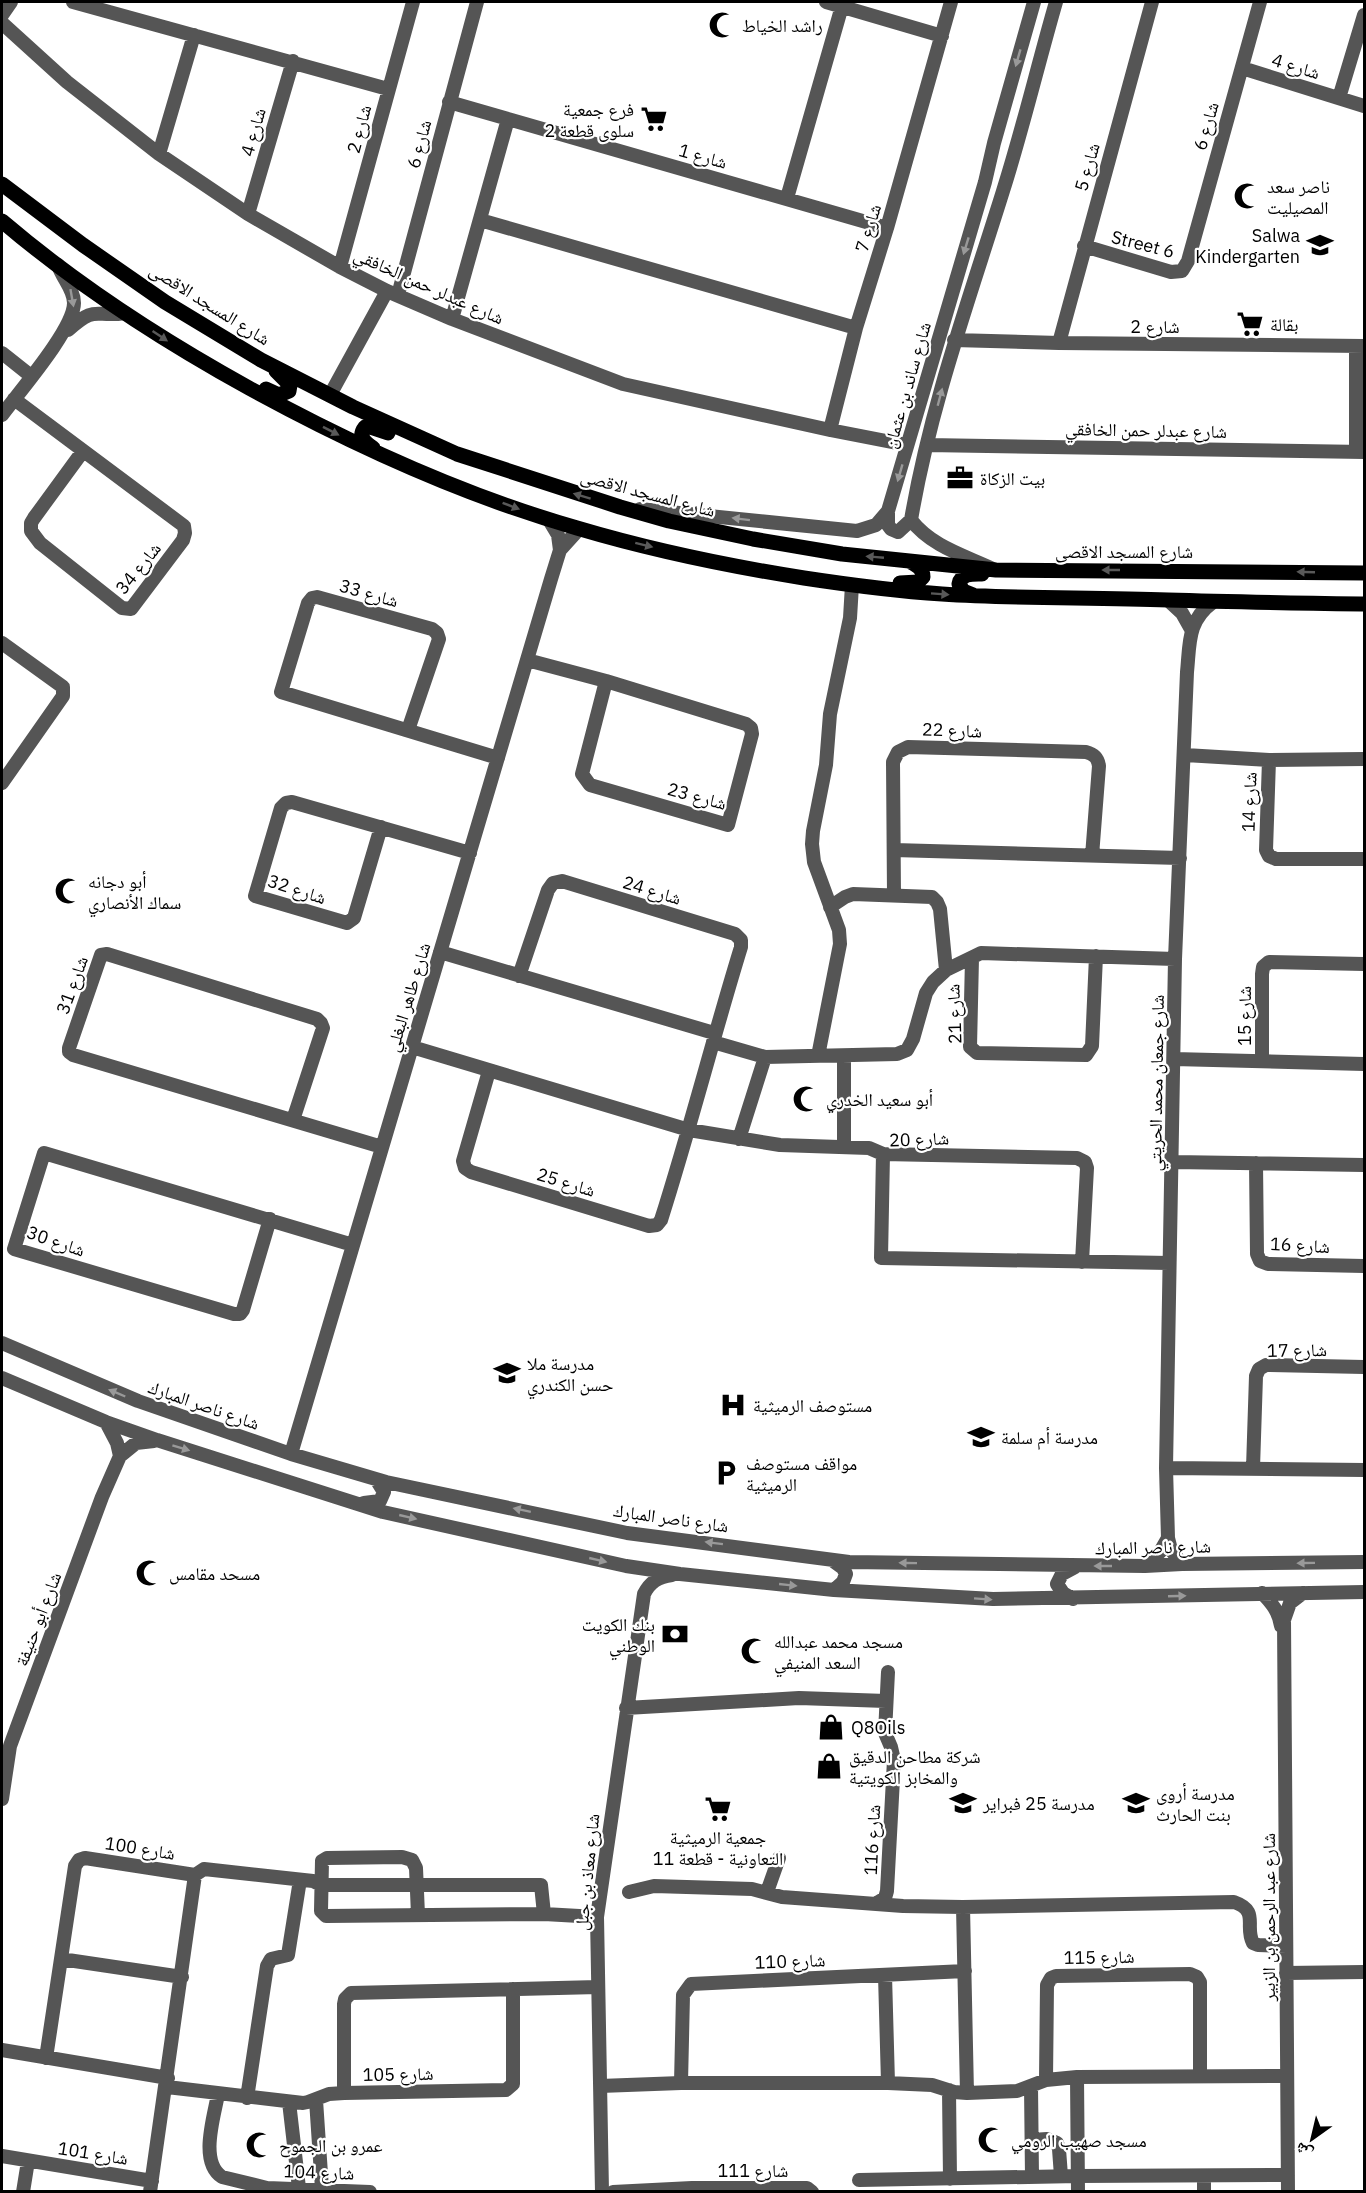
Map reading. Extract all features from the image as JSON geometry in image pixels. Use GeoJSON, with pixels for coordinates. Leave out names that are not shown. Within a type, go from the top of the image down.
{"type":"FeatureCollection","features":[{"type":"Feature","properties":{"kind":"main road","name":"شارع المسجد الاقصى"},"geometry":{"type":"LineString","coordinates":[[2,184],[83,245],[165,302],[261,360],[353,407],[457,454],[669,521],[753,539],[842,554],[1015,572],[1112,570],[1365,573]]}},
{"type":"Feature","properties":{"kind":"main road"},"geometry":{"type":"LineString","coordinates":[[2,221],[125,313],[197,360],[342,437],[392,460],[549,520],[579,529],[726,565],[855,585],[973,595],[1365,604]]}},
{"type":"Feature","properties":{"kind":"main road"},"geometry":{"type":"LineString","coordinates":[[197,360],[229,371],[279,395],[289,391],[290,386],[286,380],[261,360]]}},
{"type":"Feature","properties":{"kind":"main road"},"geometry":{"type":"LineString","coordinates":[[392,460],[364,442],[362,432],[365,427],[457,454]]}},
{"type":"Feature","properties":{"kind":"main road"},"geometry":{"type":"LineString","coordinates":[[855,585],[913,583],[921,580],[923,572],[920,568],[904,560]]}},
{"type":"Feature","properties":{"kind":"main road"},"geometry":{"type":"LineString","coordinates":[[973,595],[960,587],[959,580],[964,576],[1015,572]]}},
{"type":"Feature","properties":{"kind":"main road"},"geometry":{"type":"LineString","coordinates":[[1345,604],[1365,599]]}},
{"type":"Feature","properties":{"kind":"street"},"geometry":{"type":"LineString","coordinates":[[2,15],[11,2]]}},
{"type":"Feature","properties":{"kind":"street"},"geometry":{"type":"LineString","coordinates":[[73,2],[388,89]]}},
{"type":"Feature","properties":{"kind":"street","name":"شارع 2"},"geometry":{"type":"LineString","coordinates":[[340,267],[413,2]]}},
{"type":"Feature","properties":{"kind":"street","name":"شارع 6"},"geometry":{"type":"LineString","coordinates":[[330,395],[392,293],[477,2]]}},
{"type":"Feature","properties":{"kind":"street"},"geometry":{"type":"LineString","coordinates":[[826,2],[942,36]]}},
{"type":"Feature","properties":{"kind":"street","name":"شارع 7"},"geometry":{"type":"LineString","coordinates":[[830,430],[855,328],[887,228],[951,2]]}},
{"type":"Feature","properties":{"kind":"street","name":"شارع ساند بن عثمان"},"geometry":{"type":"LineString","coordinates":[[888,511],[985,182],[1033,2]]}},
{"type":"Feature","properties":{"kind":"street","name":"شارع ساند بن عثمان"},"geometry":{"type":"LineString","coordinates":[[911,520],[918,478],[954,340],[1004,189],[1056,2]]}},
{"type":"Feature","properties":{"kind":"street","name":"شارع 5"},"geometry":{"type":"LineString","coordinates":[[1059,343],[1152,2]]}},
{"type":"Feature","properties":{"kind":"street","name":"شارع 6"},"geometry":{"type":"LineString","coordinates":[[1188,261],[1260,2]]}},
{"type":"Feature","properties":{"kind":"street"},"geometry":{"type":"LineString","coordinates":[[787,198],[842,6]]}},
{"type":"Feature","properties":{"kind":"street","name":"شارع 4"},"geometry":{"type":"LineString","coordinates":[[1339,98],[1365,15]]}},
{"type":"Feature","properties":{"kind":"street","name":"شارع عبدلر حمن الخافقي"},"geometry":{"type":"LineString","coordinates":[[2,23],[67,82],[159,154],[248,214],[340,267],[392,293],[452,319],[623,384],[907,445]]}},
{"type":"Feature","properties":{"kind":"street"},"geometry":{"type":"LineString","coordinates":[[159,154],[194,35]]}},
{"type":"Feature","properties":{"kind":"street","name":"شارع 4"},"geometry":{"type":"LineString","coordinates":[[248,214],[293,61]]}},
{"type":"Feature","properties":{"kind":"street","name":"شارع 4"},"geometry":{"type":"LineString","coordinates":[[1242,69],[1365,106]]}},
{"type":"Feature","properties":{"kind":"street","name":"شارع 1"},"geometry":{"type":"LineString","coordinates":[[449,102],[887,228]]}},
{"type":"Feature","properties":{"kind":"street"},"geometry":{"type":"LineString","coordinates":[[452,319],[508,119]]}},
{"type":"Feature","properties":{"kind":"street"},"geometry":{"type":"LineString","coordinates":[[994,143],[999,150],[1007,152],[1014,150]]}},
{"type":"Feature","properties":{"kind":"street"},"geometry":{"type":"LineString","coordinates":[[985,182],[992,180],[1004,189]]}},
{"type":"Feature","properties":{"kind":"street"},"geometry":{"type":"LineString","coordinates":[[480,220],[855,328]]}},
{"type":"Feature","properties":{"kind":"street","name":"Street 6"},"geometry":{"type":"LineString","coordinates":[[1084,246],[1171,272],[1182,271],[1188,261]]}},
{"type":"Feature","properties":{"kind":"street"},"geometry":{"type":"LineString","coordinates":[[2,415],[64,332],[72,315],[74,301],[72,292],[58,265]]}},
{"type":"Feature","properties":{"kind":"street"},"geometry":{"type":"LineString","coordinates":[[64,332],[80,318],[91,314],[125,313]]}},
{"type":"Feature","properties":{"kind":"street","name":"شارع 2"},"geometry":{"type":"LineString","coordinates":[[954,340],[1360,346],[1360,452]]}},
{"type":"Feature","properties":{"kind":"street"},"geometry":{"type":"LineString","coordinates":[[2,353],[31,376]]}},
{"type":"Feature","properties":{"kind":"street","name":"شارع 34"},"geometry":{"type":"LineString","coordinates":[[14,399],[83,451],[185,529],[183,540],[130,609],[122,608],[40,543],[31,531],[34,518],[83,451]]}},
{"type":"Feature","properties":{"kind":"street","name":"شارع عبدلر حمن الخافقي"},"geometry":{"type":"LineString","coordinates":[[927,445],[1360,452]]}},
{"type":"Feature","properties":{"kind":"street"},"geometry":{"type":"LineString","coordinates":[[620,507],[857,531],[876,525],[888,511]]}},
{"type":"Feature","properties":{"kind":"street"},"geometry":{"type":"LineString","coordinates":[[888,511],[888,525],[894,531],[902,530],[911,520],[934,542],[996,570]]}},
{"type":"Feature","properties":{"kind":"street"},"geometry":{"type":"LineString","coordinates":[[549,520],[558,535],[560,550]]}},
{"type":"Feature","properties":{"kind":"street","name":"شارع طاهر البغلي"},"geometry":{"type":"LineString","coordinates":[[291,1454],[560,550],[579,529]]}},
{"type":"Feature","properties":{"kind":"street"},"geometry":{"type":"LineString","coordinates":[[818,1056],[840,944],[839,930],[814,862],[813,831],[826,765],[830,714],[855,585]]}},
{"type":"Feature","properties":{"kind":"street","name":"شارع 33"},"geometry":{"type":"LineString","coordinates":[[408,730],[439,639],[437,633],[432,629],[317,597],[312,598],[308,603],[281,692],[498,758]]}},
{"type":"Feature","properties":{"kind":"street"},"geometry":{"type":"LineString","coordinates":[[1168,600],[1182,613],[1191,628],[1200,614],[1213,602]]}},
{"type":"Feature","properties":{"kind":"street","name":"شارع جمعان محمد الحريتي"},"geometry":{"type":"LineString","coordinates":[[1182,1564],[1171,1550],[1168,1538],[1166,1468],[1175,959],[1187,672],[1191,628]]}},
{"type":"Feature","properties":{"kind":"street"},"geometry":{"type":"LineString","coordinates":[[2,643],[63,687],[63,696],[4,776]]}},
{"type":"Feature","properties":{"kind":"street","name":"شارع 23"},"geometry":{"type":"LineString","coordinates":[[527,660],[606,681],[746,724],[751,728],[752,734],[729,825],[590,785],[585,780],[582,774],[606,681]]}},
{"type":"Feature","properties":{"kind":"street","name":"شارع 22"},"geometry":{"type":"LineString","coordinates":[[894,895],[894,758],[901,750],[908,747],[1093,754],[1099,766],[1092,856]]}},
{"type":"Feature","properties":{"kind":"street","name":"شارع 14"},"geometry":{"type":"LineString","coordinates":[[1185,755],[1269,759],[1365,759]]}},
{"type":"Feature","properties":{"kind":"street","name":"شارع 14"},"geometry":{"type":"LineString","coordinates":[[1269,759],[1266,850],[1269,856],[1276,859],[1365,859]]}},
{"type":"Feature","properties":{"kind":"street","name":"شارع 32"},"geometry":{"type":"LineString","coordinates":[[381,827],[351,922],[347,923],[255,896],[281,808],[286,803],[292,802],[381,827],[470,853]]}},
{"type":"Feature","properties":{"kind":"street"},"geometry":{"type":"LineString","coordinates":[[894,850],[1180,858]]}},
{"type":"Feature","properties":{"kind":"street","name":"شارع 24"},"geometry":{"type":"LineString","coordinates":[[519,976],[548,890],[553,883],[562,881],[735,934],[741,940],[741,947],[703,1082]]}},
{"type":"Feature","properties":{"kind":"street"},"geometry":{"type":"LineString","coordinates":[[830,907],[850,895],[927,896],[938,902],[940,909],[946,970]]}},
{"type":"Feature","properties":{"kind":"street"},"geometry":{"type":"LineString","coordinates":[[440,952],[714,1038],[765,1057],[897,1054],[907,1050],[913,1039],[926,993],[933,982],[946,970],[972,958]]}},
{"type":"Feature","properties":{"kind":"street","name":"شارع 21"},"geometry":{"type":"LineString","coordinates":[[1096,956],[1092,1046],[1086,1055],[977,1053],[972,1051],[970,1047],[972,958],[981,953],[990,952],[1096,956],[1175,959]]}},
{"type":"Feature","properties":{"kind":"street","name":"شارع 31"},"geometry":{"type":"LineString","coordinates":[[293,1120],[322,1028],[317,1019],[107,954],[102,955],[69,1048],[69,1052],[73,1055],[382,1147]]}},
{"type":"Feature","properties":{"kind":"street","name":"شارع 15"},"geometry":{"type":"LineString","coordinates":[[1262,1061],[1263,967],[1269,962],[1365,964]]}},
{"type":"Feature","properties":{"kind":"street"},"geometry":{"type":"LineString","coordinates":[[412,1047],[689,1130],[780,1144],[869,1148],[883,1154]]}},
{"type":"Feature","properties":{"kind":"street"},"geometry":{"type":"LineString","coordinates":[[844,1056],[844,1147]]}},
{"type":"Feature","properties":{"kind":"street"},"geometry":{"type":"LineString","coordinates":[[740,1139],[765,1057]]}},
{"type":"Feature","properties":{"kind":"street","name":"شارع 15"},"geometry":{"type":"LineString","coordinates":[[1174,1059],[1365,1064]]}},
{"type":"Feature","properties":{"kind":"street","name":"شارع 25"},"geometry":{"type":"LineString","coordinates":[[489,1071],[464,1161],[465,1168],[471,1172],[649,1226],[657,1225],[661,1220],[703,1082]]}},
{"type":"Feature","properties":{"kind":"street","name":"شارع 30"},"geometry":{"type":"LineString","coordinates":[[270,1219],[240,1314],[14,1249],[44,1153],[270,1219],[353,1245]]}},
{"type":"Feature","properties":{"kind":"street","name":"شارع 20"},"geometry":{"type":"LineString","coordinates":[[1082,1263],[1087,1168],[1084,1162],[1077,1158],[883,1154],[881,1258],[1082,1263],[1169,1263]]}},
{"type":"Feature","properties":{"kind":"street"},"geometry":{"type":"LineString","coordinates":[[1173,1162],[1365,1165]]}},
{"type":"Feature","properties":{"kind":"street","name":"شارع 16"},"geometry":{"type":"LineString","coordinates":[[1256,1163],[1257,1254],[1260,1261],[1268,1264],[1365,1266]]}},
{"type":"Feature","properties":{"kind":"street","name":"شارع ناصر المبارك"},"geometry":{"type":"LineString","coordinates":[[2,1342],[138,1401],[291,1454],[376,1479],[627,1533],[849,1562],[1080,1566],[1365,1562]]}},
{"type":"Feature","properties":{"kind":"street","name":"شارع 17"},"geometry":{"type":"LineString","coordinates":[[1253,1468],[1256,1376],[1259,1369],[1266,1365],[1365,1367]]}},
{"type":"Feature","properties":{"kind":"street"},"geometry":{"type":"LineString","coordinates":[[2,1378],[106,1422],[157,1440],[383,1512],[626,1566],[834,1590],[993,1599],[1365,1592]]}},
{"type":"Feature","properties":{"kind":"street"},"geometry":{"type":"LineString","coordinates":[[106,1422],[117,1443],[120,1456],[136,1443],[157,1440]]}},
{"type":"Feature","properties":{"kind":"street","name":"شارع أبو حنيفة"},"geometry":{"type":"LineString","coordinates":[[2,1799],[10,1746],[120,1456]]}},
{"type":"Feature","properties":{"kind":"street"},"geometry":{"type":"LineString","coordinates":[[1166,1468],[1365,1470]]}},
{"type":"Feature","properties":{"kind":"street"},"geometry":{"type":"LineString","coordinates":[[359,1503],[380,1501],[384,1492],[376,1479]]}},
{"type":"Feature","properties":{"kind":"street"},"geometry":{"type":"LineString","coordinates":[[1145,1566],[1160,1552],[1168,1538]]}},
{"type":"Feature","properties":{"kind":"street"},"geometry":{"type":"LineString","coordinates":[[829,1558],[843,1568],[846,1574],[843,1582],[834,1590]]}},
{"type":"Feature","properties":{"kind":"street"},"geometry":{"type":"LineString","coordinates":[[626,1566],[637,1576],[644,1594]]}},
{"type":"Feature","properties":{"kind":"street"},"geometry":{"type":"LineString","coordinates":[[1073,1599],[1060,1590],[1058,1580],[1065,1571],[1080,1566]]}},
{"type":"Feature","properties":{"kind":"street"},"geometry":{"type":"LineString","coordinates":[[644,1594],[653,1581],[661,1576],[680,1574]]}},
{"type":"Feature","properties":{"kind":"street","name":"شارع عبد الرحمن بن الزبير"},"geometry":{"type":"LineString","coordinates":[[1262,1593],[1273,1604],[1280,1618],[1284,1643]]}},
{"type":"Feature","properties":{"kind":"street","name":"شارع عبد الرحمن بن الزبير"},"geometry":{"type":"LineString","coordinates":[[1288,2192],[1284,1620],[1290,1603],[1303,1593]]}},
{"type":"Feature","properties":{"kind":"street","name":"شارع معاذ بن جبل"},"geometry":{"type":"LineString","coordinates":[[602,2192],[597,1917],[644,1594]]}},
{"type":"Feature","properties":{"kind":"street","name":"شارع 116"},"geometry":{"type":"LineString","coordinates":[[877,1903],[883,1901],[887,1894],[893,1774],[893,1752],[885,1733],[888,1672]]}},
{"type":"Feature","properties":{"kind":"street"},"geometry":{"type":"LineString","coordinates":[[626,1708],[810,1698],[886,1701]]}},
{"type":"Feature","properties":{"kind":"street"},"geometry":{"type":"LineString","coordinates":[[418,1915],[417,1885],[412,1860],[402,1857],[324,1859],[321,1864],[321,1911],[326,1916],[544,1914],[597,1917]]}},
{"type":"Feature","properties":{"kind":"street","name":"شارع 100"},"geometry":{"type":"LineString","coordinates":[[46,2058],[75,1866],[79,1860],[85,1858],[195,1875],[167,2083]]}},
{"type":"Feature","properties":{"kind":"street"},"geometry":{"type":"LineString","coordinates":[[767,1892],[779,1858]]}},
{"type":"Feature","properties":{"kind":"street"},"geometry":{"type":"LineString","coordinates":[[195,1875],[204,1869],[313,1881],[321,1885],[541,1885],[544,1914]]}},
{"type":"Feature","properties":{"kind":"street"},"geometry":{"type":"LineString","coordinates":[[247,2098],[267,1966],[271,1959],[288,1955],[300,1880]]}},
{"type":"Feature","properties":{"kind":"street"},"geometry":{"type":"LineString","coordinates":[[629,1892],[654,1886],[752,1889],[782,1897],[963,1907],[1234,1902],[1242,1905],[1249,1912],[1250,1939],[1253,1943],[1286,1946]]}},
{"type":"Feature","properties":{"kind":"street"},"geometry":{"type":"LineString","coordinates":[[963,1907],[967,2093]]}},
{"type":"Feature","properties":{"kind":"street"},"geometry":{"type":"LineString","coordinates":[[61,1959],[182,1977]]}},
{"type":"Feature","properties":{"kind":"street"},"geometry":{"type":"LineString","coordinates":[[888,2083],[885,1976],[964,1971]]}},
{"type":"Feature","properties":{"kind":"street"},"geometry":{"type":"LineString","coordinates":[[1286,1972],[1365,1971]]}},
{"type":"Feature","properties":{"kind":"street","name":"شارع 115"},"geometry":{"type":"LineString","coordinates":[[1046,2080],[1047,1985],[1051,1978],[1056,1976],[1192,1974],[1197,1977],[1200,1982],[1200,2076]]}},
{"type":"Feature","properties":{"kind":"street","name":"شارع 110"},"geometry":{"type":"LineString","coordinates":[[681,2083],[683,1995],[689,1985],[885,1976]]}},
{"type":"Feature","properties":{"kind":"street","name":"شارع 105"},"geometry":{"type":"LineString","coordinates":[[513,1989],[513,2084],[509,2089],[344,2093],[344,2004],[345,1999],[351,1993],[513,1989],[598,1987]]}},
{"type":"Feature","properties":{"kind":"street"},"geometry":{"type":"LineString","coordinates":[[2,2050],[247,2098],[308,2102],[329,2094],[344,2093]]}},
{"type":"Feature","properties":{"kind":"street"},"geometry":{"type":"LineString","coordinates":[[600,2086],[681,2083],[888,2083],[932,2085],[967,2093],[1009,2092],[1046,2080],[1077,2077],[1287,2076]]}},
{"type":"Feature","properties":{"kind":"street"},"geometry":{"type":"LineString","coordinates":[[1077,2077],[1078,2192]]}},
{"type":"Feature","properties":{"kind":"street","name":"شارع 101"},"geometry":{"type":"LineString","coordinates":[[2,2156],[151,2186],[167,2083]]}},
{"type":"Feature","properties":{"kind":"street"},"geometry":{"type":"LineString","coordinates":[[1031,2086],[1032,2177]]}},
{"type":"Feature","properties":{"kind":"street"},"geometry":{"type":"LineString","coordinates":[[949,2090],[950,2179]]}},
{"type":"Feature","properties":{"kind":"street","name":"شارع 104"},"geometry":{"type":"LineString","coordinates":[[218,2094],[209,2153],[212,2168],[222,2177],[266,2190],[299,2188],[370,2192]]}},
{"type":"Feature","properties":{"kind":"street"},"geometry":{"type":"LineString","coordinates":[[316,2100],[322,2189]]}},
{"type":"Feature","properties":{"kind":"street"},"geometry":{"type":"LineString","coordinates":[[288,2102],[299,2188]]}},
{"type":"Feature","properties":{"kind":"street"},"geometry":{"type":"LineString","coordinates":[[1032,2140],[1047,2139],[1057,2143],[1061,2176]]}},
{"type":"Feature","properties":{"kind":"street"},"geometry":{"type":"LineString","coordinates":[[23,2192],[28,2160]]}},
{"type":"Feature","properties":{"kind":"street"},"geometry":{"type":"LineString","coordinates":[[859,2180],[950,2179],[979,2185],[1032,2177],[1061,2176],[1288,2175]]}},
{"type":"Feature","properties":{"kind":"street"},"geometry":{"type":"LineString","coordinates":[[1204,2176],[1204,2192]]}},
{"type":"Feature","properties":{"kind":"street","name":"شارع 111"},"geometry":{"type":"LineString","coordinates":[[613,2192],[807,2188],[812,2192]]}},
{"type":"Feature","properties":{"kind":"place","name":"راشد الخياط"},"geometry":{"type":"Point","coordinates":[722,25]}},
{"type":"Feature","properties":{"kind":"place","name":"فرع جمعية سلوى قطعة 2"},"geometry":{"type":"Point","coordinates":[654,119]}},
{"type":"Feature","properties":{"kind":"place","name":"ناصر سعد المصيليت"},"geometry":{"type":"Point","coordinates":[1247,196]}},
{"type":"Feature","properties":{"kind":"place","name":"Salwa Kindergarten"},"geometry":{"type":"Point","coordinates":[1320,245]}},
{"type":"Feature","properties":{"kind":"place","name":"بقالة"},"geometry":{"type":"Point","coordinates":[1250,324]}},
{"type":"Feature","properties":{"kind":"place","name":"بيت الزكاة"},"geometry":{"type":"Point","coordinates":[960,478]}},
{"type":"Feature","properties":{"kind":"place","name":"أبو دجانه سماك الأنصاري"},"geometry":{"type":"Point","coordinates":[68,891]}},
{"type":"Feature","properties":{"kind":"place","name":"أبو سعيد الخدري"},"geometry":{"type":"Point","coordinates":[806,1099]}},
{"type":"Feature","properties":{"kind":"place","name":"مدرسة ملا حسن الكندري"},"geometry":{"type":"Point","coordinates":[507,1373]}},
{"type":"Feature","properties":{"kind":"place","name":"مستوصف الرميثية"},"geometry":{"type":"Point","coordinates":[733,1405]}},
{"type":"Feature","properties":{"kind":"place","name":"مدرسة أم سلمة"},"geometry":{"type":"Point","coordinates":[981,1437]}},
{"type":"Feature","properties":{"kind":"place","name":"مواقف مستوصف الرميثية"},"geometry":{"type":"Point","coordinates":[726,1473]}},
{"type":"Feature","properties":{"kind":"place","name":"مسحد مقامس"},"geometry":{"type":"Point","coordinates":[149,1573]}},
{"type":"Feature","properties":{"kind":"place","name":"بنك الكويت الوطني"},"geometry":{"type":"Point","coordinates":[675,1634]}},
{"type":"Feature","properties":{"kind":"place","name":"مسجد محمد عبدالله السعد المنيفي"},"geometry":{"type":"Point","coordinates":[754,1651]}},
{"type":"Feature","properties":{"kind":"place","name":"Q8Oils"},"geometry":{"type":"Point","coordinates":[831,1727]}},
{"type":"Feature","properties":{"kind":"place","name":"شركة مطاحن الدقيق والمخابز الكويتية"},"geometry":{"type":"Point","coordinates":[829,1766]}},
{"type":"Feature","properties":{"kind":"place","name":"مدرسة 25 فبراير"},"geometry":{"type":"Point","coordinates":[963,1803]}},
{"type":"Feature","properties":{"kind":"place","name":"مدرسة أروى بنت الحارث"},"geometry":{"type":"Point","coordinates":[1136,1803]}},
{"type":"Feature","properties":{"kind":"place","name":"جمعية الرميثية التعاونية - قطعة 11"},"geometry":{"type":"Point","coordinates":[718,1809]}},
{"type":"Feature","properties":{"kind":"place","name":"مسجد صهيب الرومي"},"geometry":{"type":"Point","coordinates":[991,2140]}},
{"type":"Feature","properties":{"kind":"place","name":"عمرو بن الجموح"},"geometry":{"type":"Point","coordinates":[259,2145]}}]}
